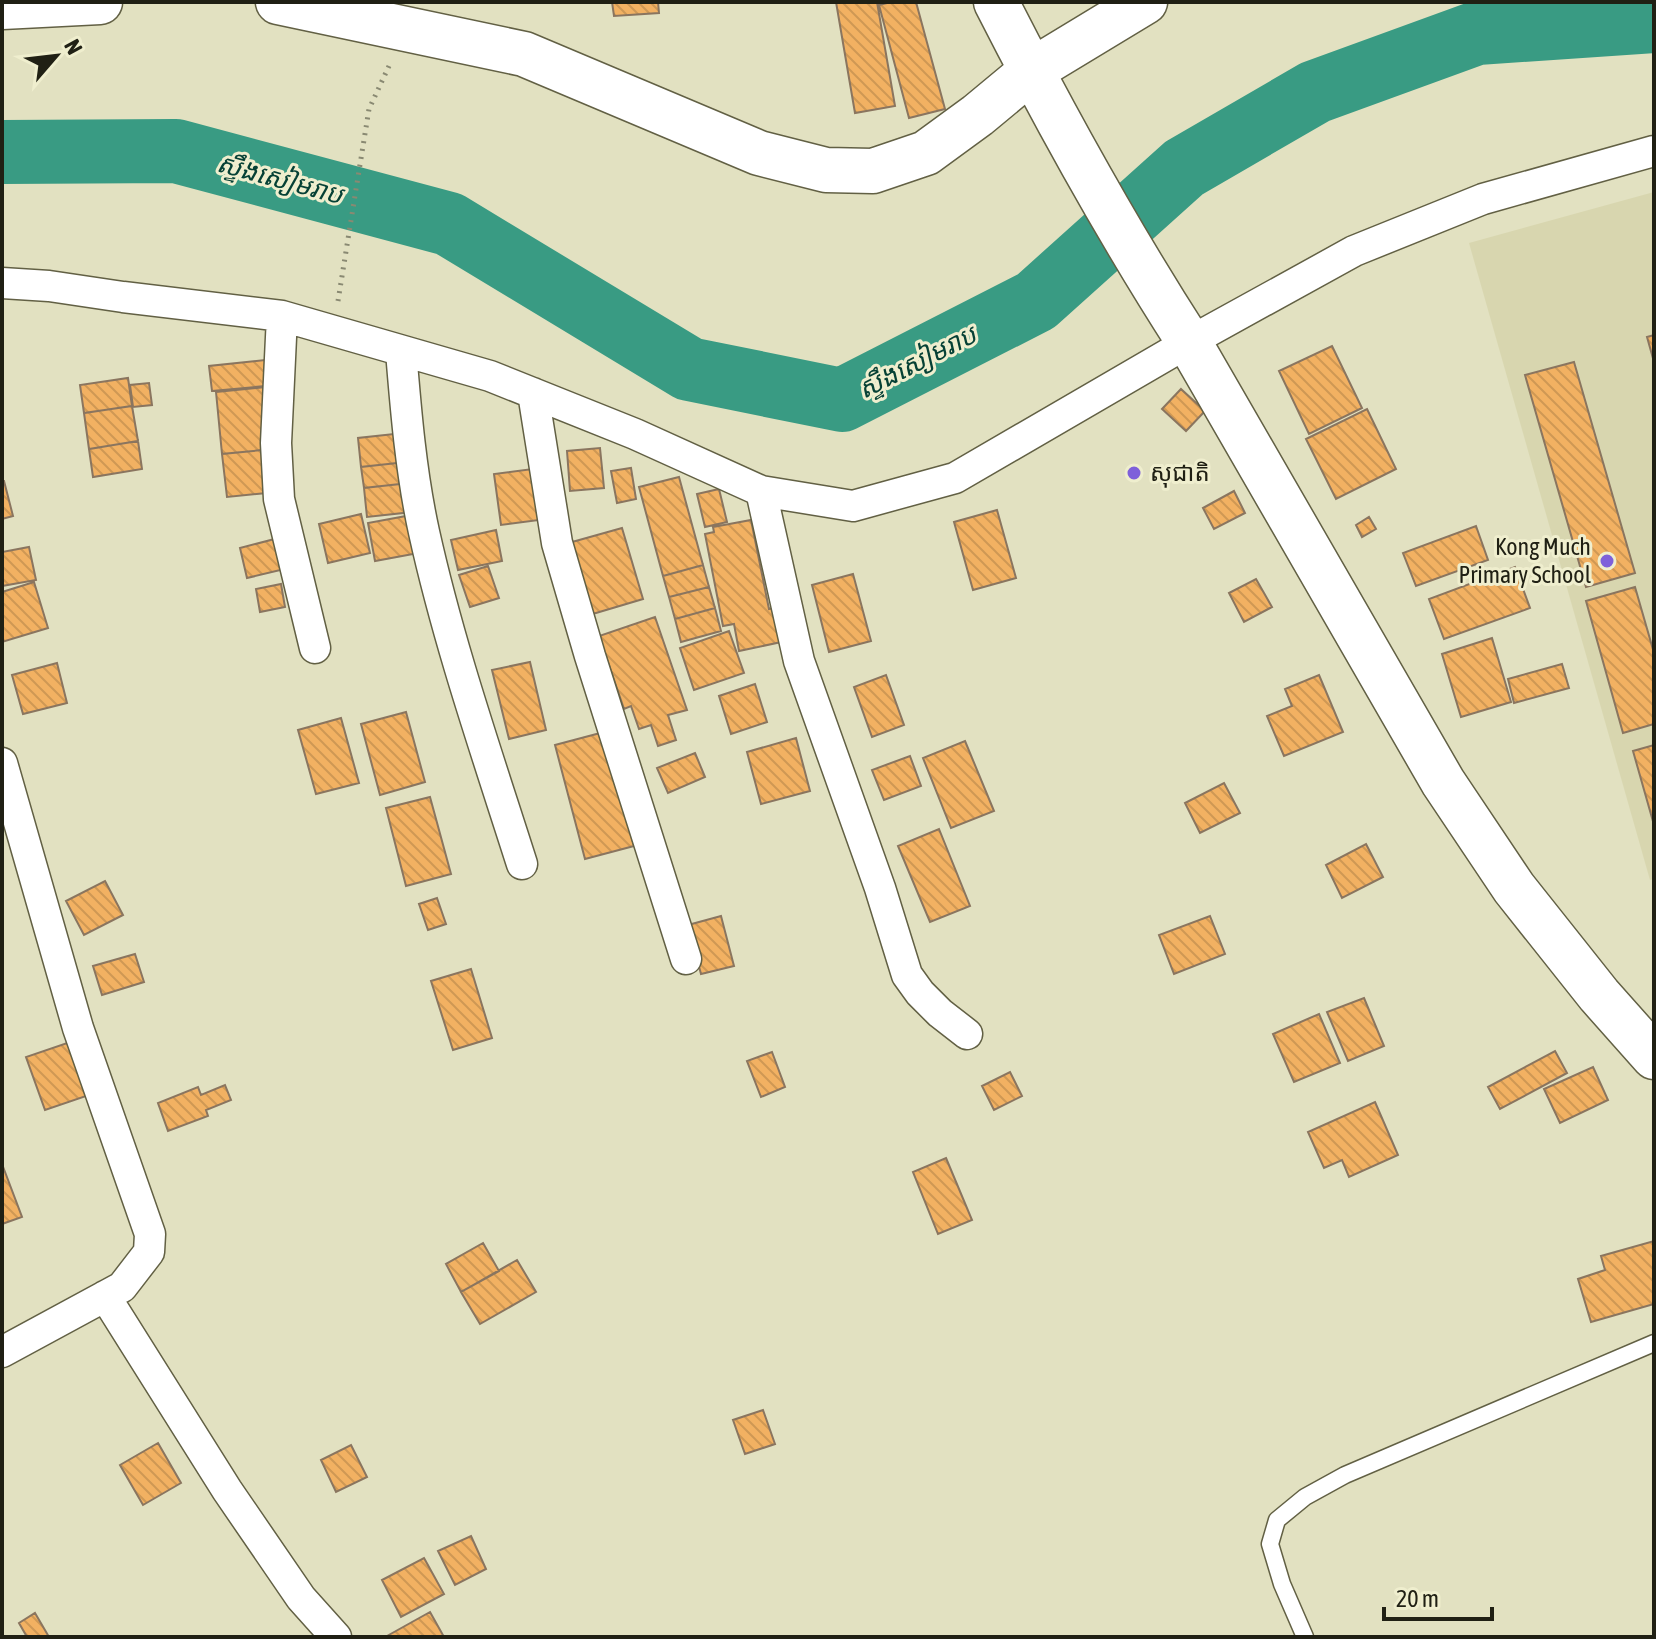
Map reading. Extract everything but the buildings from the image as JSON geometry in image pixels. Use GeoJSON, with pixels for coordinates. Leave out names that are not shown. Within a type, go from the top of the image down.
{"type":"FeatureCollection","features":[{"type":"Feature","properties":{"kind":"main road"},"geometry":{"type":"LineString","coordinates":[[2,7],[100,2]]}},
{"type":"Feature","properties":{"kind":"main road"},"geometry":{"type":"LineString","coordinates":[[278,2],[524,54],[759,153],[826,170],[873,171],[926,153],[1031,71],[1145,2]]}},
{"type":"Feature","properties":{"kind":"main road"},"geometry":{"type":"LineString","coordinates":[[996,2],[1068,141],[1189,342],[1443,782],[1514,888],[1599,995],[1654,1057]]}},
{"type":"Feature","properties":{"kind":"street"},"geometry":{"type":"LineString","coordinates":[[2,283],[49,286],[282,316],[490,376],[635,434],[761,491],[853,506],[955,478],[1189,342],[1354,251],[1483,199],[1654,151]]}},
{"type":"Feature","properties":{"kind":"street"},"geometry":{"type":"LineString","coordinates":[[282,316],[276,443],[279,499],[315,648]]}},
{"type":"Feature","properties":{"kind":"street"},"geometry":{"type":"LineString","coordinates":[[401,351],[408,439],[424,530],[448,627],[522,864]]}},
{"type":"Feature","properties":{"kind":"street"},"geometry":{"type":"LineString","coordinates":[[533,393],[557,543],[686,959]]}},
{"type":"Feature","properties":{"kind":"street"},"geometry":{"type":"LineString","coordinates":[[761,491],[799,661],[880,888],[907,975],[940,1013],[967,1034]]}},
{"type":"Feature","properties":{"kind":"street"},"geometry":{"type":"LineString","coordinates":[[2,763],[78,1028],[150,1234],[149,1252],[122,1287],[2,1352]]}},
{"type":"Feature","properties":{"kind":"street"},"geometry":{"type":"LineString","coordinates":[[105,1296],[227,1490],[301,1598],[336,1637]]}},
{"type":"Feature","properties":{"kind":"lane"},"geometry":{"type":"LineString","coordinates":[[1305,1637],[1282,1584],[1270,1544],[1277,1520],[1305,1497],[1345,1475],[1654,1343]]}},
{"type":"Feature","properties":{"kind":"path"},"geometry":{"type":"LineString","coordinates":[[333,331],[369,109]]}},
{"type":"Feature","properties":{"kind":"shaded area","name":"Kong Much Primary School"},"geometry":{"type":"Polygon","coordinates":[[[1654,192],[1654,879],[1650,880],[1469,243],[1654,192]]]}},
{"type":"Feature","properties":{"kind":"waterway","name":"ស្ទឹងសៀមរាប"},"geometry":{"type":"LineString","coordinates":[[2,152],[176,151],[449,224],[689,369],[842,400],[1036,301],[1184,168],[1315,92],[1477,33],[1654,21]]}},
{"type":"Feature","properties":{"kind":"place","name":"សុជាតិ"},"geometry":{"type":"Point","coordinates":[1134,473]}},
{"type":"Feature","properties":{"kind":"place","name":"Kong Much Primary School"},"geometry":{"type":"Point","coordinates":[1607,561]}}]}
